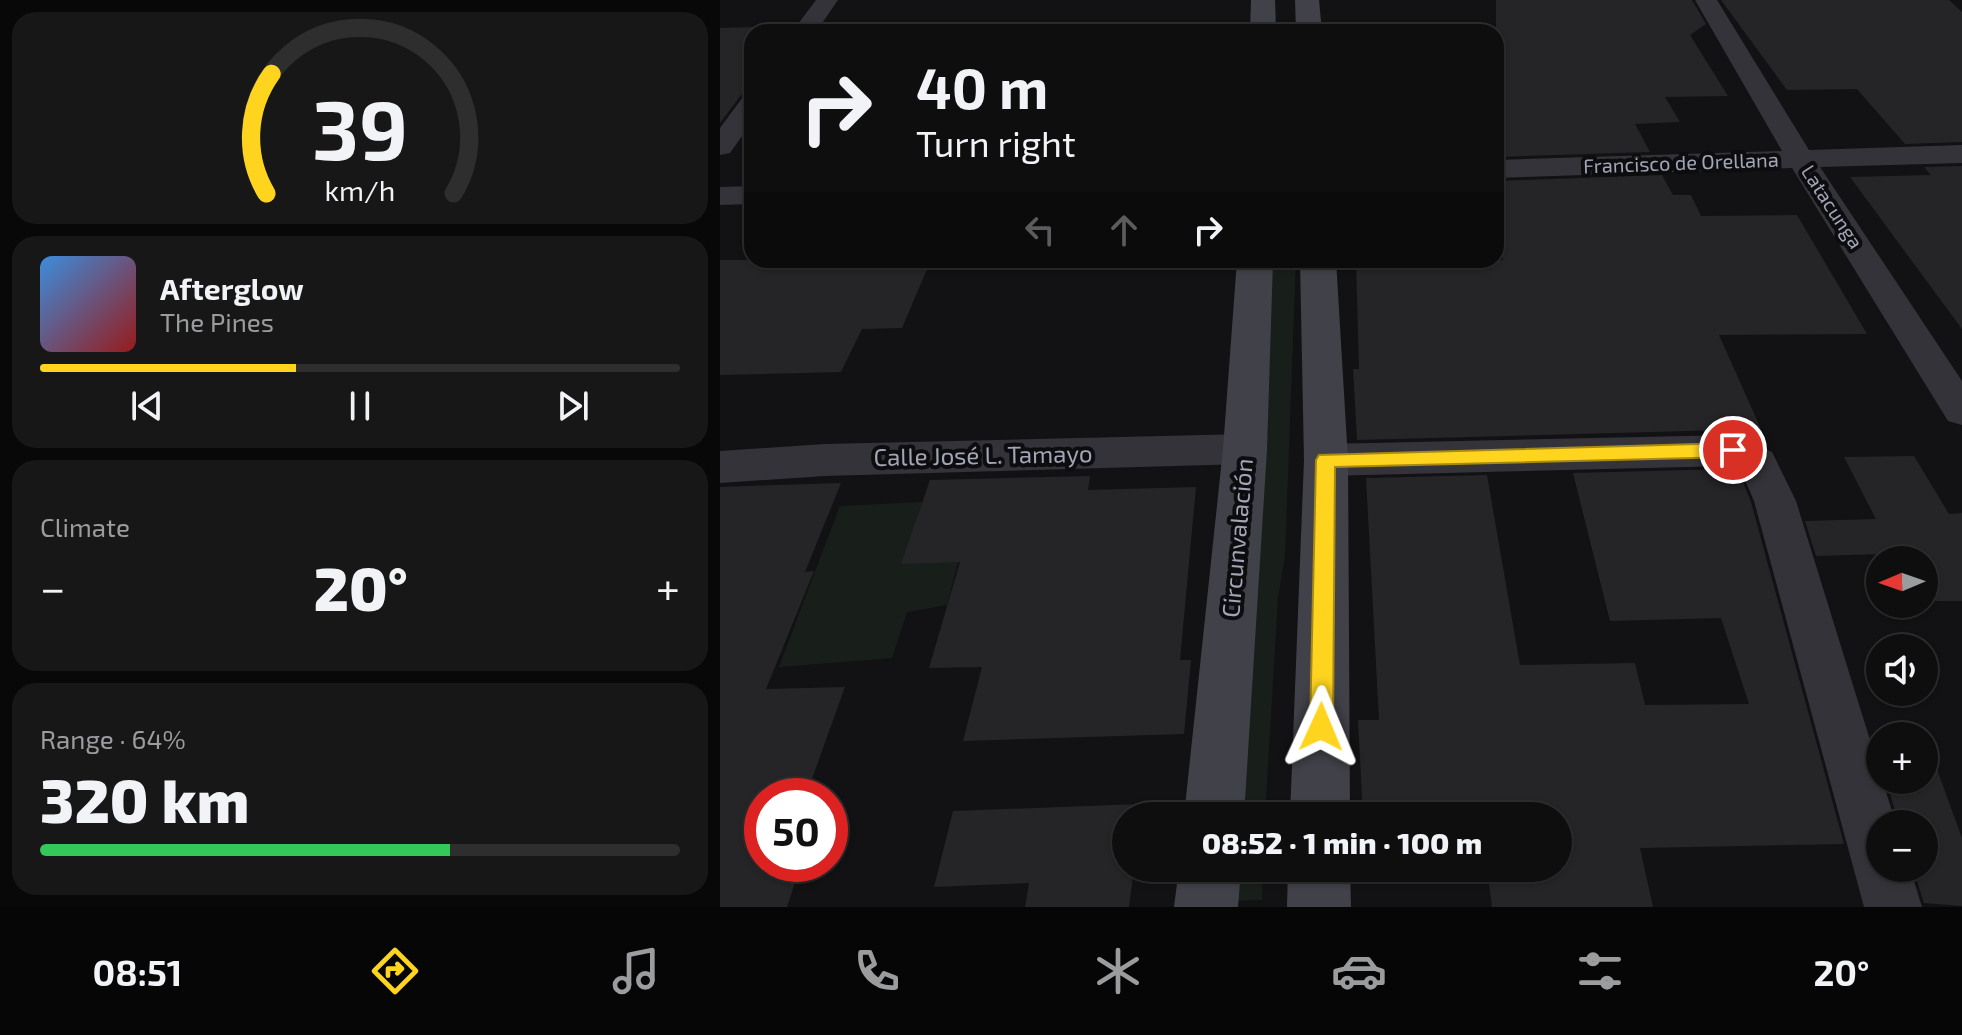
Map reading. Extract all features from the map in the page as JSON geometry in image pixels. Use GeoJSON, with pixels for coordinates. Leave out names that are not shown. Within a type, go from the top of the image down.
{"type":"FeatureCollection","features":[{"type":"Feature","properties":{"kind":"main road"},"geometry":{"type":"LineString","coordinates":[[1263,0],[1263,24]]}},
{"type":"Feature","properties":{"kind":"main road"},"geometry":{"type":"LineString","coordinates":[[1307,0],[1308,24]]}},
{"type":"Feature","properties":{"kind":"main road","name":"Circunvalación"},"geometry":{"type":"LineString","coordinates":[[1215,802],[1245,449],[1255,268]]}},
{"type":"Feature","properties":{"kind":"main road"},"geometry":{"type":"LineString","coordinates":[[1318,268],[1326,460],[1320,802]]}},
{"type":"Feature","properties":{"kind":"main road"},"geometry":{"type":"LineString","coordinates":[[1206,907],[1209,882]]}},
{"type":"Feature","properties":{"kind":"main road"},"geometry":{"type":"LineString","coordinates":[[1319,882],[1319,907]]}},
{"type":"Feature","properties":{"kind":"street"},"geometry":{"type":"LineString","coordinates":[[810,24],[827,0]]}},
{"type":"Feature","properties":{"kind":"street","name":"Latacunga"},"geometry":{"type":"LineString","coordinates":[[1706,0],[1801,160],[1962,411]]}},
{"type":"Feature","properties":{"kind":"street"},"geometry":{"type":"LineString","coordinates":[[720,147],[744,114]]}},
{"type":"Feature","properties":{"kind":"street","name":"Francisco de Orellana"},"geometry":{"type":"LineString","coordinates":[[1504,169],[1962,154]]}},
{"type":"Feature","properties":{"kind":"street"},"geometry":{"type":"LineString","coordinates":[[720,196],[744,195]]}},
{"type":"Feature","properties":{"kind":"street","name":"Calle José L. Tamayo"},"geometry":{"type":"LineString","coordinates":[[720,467],[825,460],[1245,449]]}},
{"type":"Feature","properties":{"kind":"street"},"geometry":{"type":"LineString","coordinates":[[1326,460],[1733,450],[1758,463],[1775,501],[1866,813]]}},
{"type":"Feature","properties":{"kind":"street"},"geometry":{"type":"LineString","coordinates":[[1886,882],[1893,907]]}},
{"type":"Feature","properties":{"kind":"shaded area"},"geometry":{"type":"Polygon","coordinates":[[[1258,268],[1296,268],[1285,556],[1278,597],[1266,802],[1215,802],[1258,268]]]}},
{"type":"Feature","properties":{"kind":"shaded area"},"geometry":{"type":"Polygon","coordinates":[[[922,502],[909,545],[963,542],[947,605],[907,612],[892,658],[779,667],[840,506],[922,502]]]}},
{"type":"Feature","properties":{"kind":"shaded area"},"geometry":{"type":"Polygon","coordinates":[[[1207,882],[1263,882],[1262,900],[1205,902],[1207,882]]]}},
{"type":"Feature","properties":{"kind":"building"},"geometry":{"type":"Polygon","coordinates":[[[1496,0],[1692,0],[1706,24],[1690,35],[1728,96],[1665,97],[1680,122],[1635,124],[1650,152],[1504,157],[1504,24],[1496,24],[1496,0]]]}},
{"type":"Feature","properties":{"kind":"building"},"geometry":{"type":"Polygon","coordinates":[[[1721,0],[1949,0],[1962,12],[1962,142],[1905,144],[1857,89],[1787,90],[1721,0]]]}},
{"type":"Feature","properties":{"kind":"building"},"geometry":{"type":"Polygon","coordinates":[[[744,27],[744,93],[720,123],[720,28],[744,27]]]}},
{"type":"Feature","properties":{"kind":"building"},"geometry":{"type":"Polygon","coordinates":[[[1962,166],[1962,329],[1850,177],[1931,175],[1924,167],[1962,166]]]}},
{"type":"Feature","properties":{"kind":"building"},"geometry":{"type":"Polygon","coordinates":[[[1662,175],[1673,195],[1691,195],[1701,216],[1797,215],[1867,334],[1719,335],[1761,429],[1357,440],[1353,369],[1359,369],[1356,268],[1504,268],[1504,181],[1662,175]]]}},
{"type":"Feature","properties":{"kind":"building"},"geometry":{"type":"Polygon","coordinates":[[[720,260],[744,260],[744,268],[928,268],[902,328],[862,329],[841,372],[720,375],[720,260]]]}},
{"type":"Feature","properties":{"kind":"building"},"geometry":{"type":"Polygon","coordinates":[[[1914,456],[1949,514],[1962,513],[1962,601],[1938,601],[1938,546],[1866,546],[1866,555],[1816,556],[1805,521],[1876,519],[1844,457],[1914,456]]]}},
{"type":"Feature","properties":{"kind":"building"},"geometry":{"type":"Polygon","coordinates":[[[1727,469],[1740,475],[1751,502],[1844,844],[1640,848],[1653,907],[1492,907],[1489,882],[1572,882],[1572,802],[1362,802],[1358,720],[1379,720],[1366,478],[1487,475],[1520,665],[1635,663],[1645,705],[1749,704],[1721,618],[1610,621],[1573,473],[1727,469]]]}},
{"type":"Feature","properties":{"kind":"building"},"geometry":{"type":"Polygon","coordinates":[[[1090,476],[1088,490],[1196,487],[1180,660],[1191,660],[1184,734],[963,741],[982,667],[929,668],[960,562],[901,564],[930,480],[1090,476]]]}},
{"type":"Feature","properties":{"kind":"building"},"geometry":{"type":"Polygon","coordinates":[[[841,483],[805,572],[814,571],[766,689],[845,687],[812,778],[744,778],[744,882],[795,882],[787,907],[720,907],[720,487],[841,483]]]}},
{"type":"Feature","properties":{"kind":"building"},"geometry":{"type":"Polygon","coordinates":[[[1938,772],[1962,838],[1962,906],[1924,903],[1917,882],[1938,882],[1938,810],[1895,810],[1890,794],[1938,794],[1938,772]]]}},
{"type":"Feature","properties":{"kind":"building"},"geometry":{"type":"Polygon","coordinates":[[[1112,805],[1112,882],[1132,882],[1129,907],[1025,907],[1029,883],[934,887],[953,811],[1112,805]]]}},
{"type":"Feature","properties":{"kind":"route"},"geometry":{"type":"LineString","coordinates":[[1321,727],[1326,460],[1733,450]]}}]}
